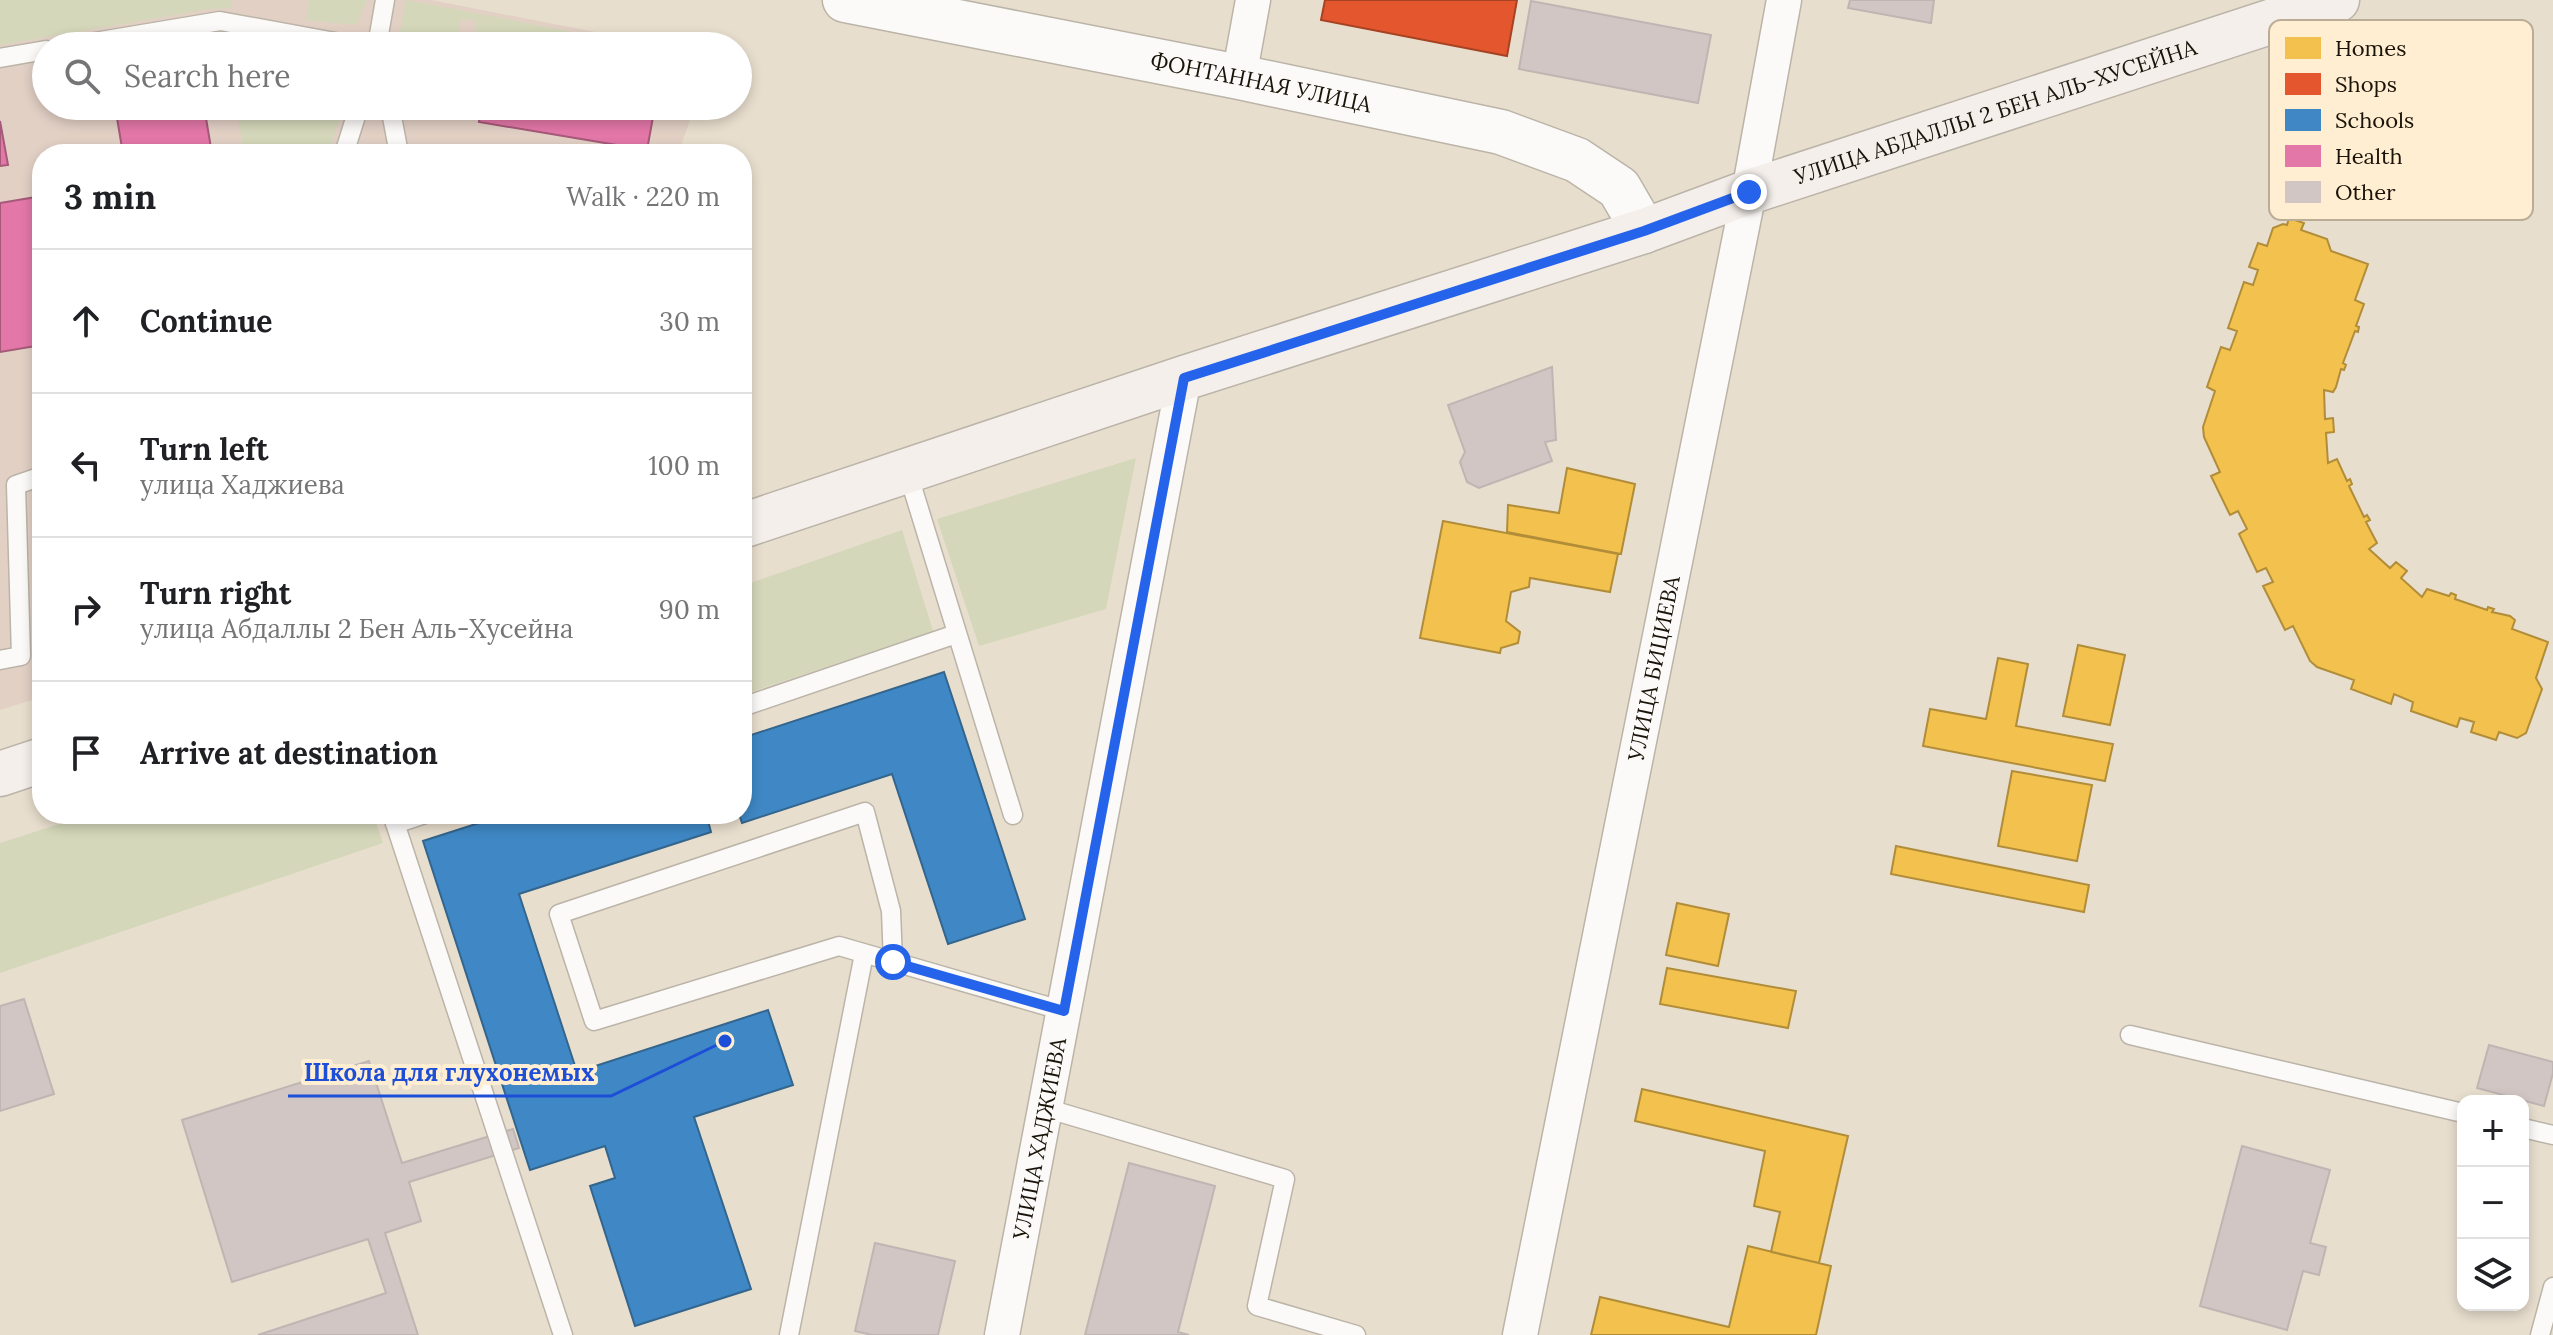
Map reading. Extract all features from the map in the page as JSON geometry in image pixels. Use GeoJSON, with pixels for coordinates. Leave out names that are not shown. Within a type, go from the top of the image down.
{"type":"FeatureCollection","features":[{"type":"Feature","properties":{"kind":"main road","name":"УЛИЦА АБДАЛЛЫ 2 БЕН АЛЬ-ХУСЕЙНА"},"geometry":{"type":"LineString","coordinates":[[2270,20],[2325,2]]}},
{"type":"Feature","properties":{"kind":"main road","name":"УЛИЦА АБДАЛЛЫ 2 БЕН АЛЬ-ХУСЕЙНА"},"geometry":{"type":"LineString","coordinates":[[752,523],[1184,378],[1644,231],[1749,192],[2269,20]]}},
{"type":"Feature","properties":{"kind":"main road"},"geometry":{"type":"LineString","coordinates":[[0,774],[32,763]]}},
{"type":"Feature","properties":{"kind":"street","name":"ФОНТАННАЯ УЛИЦА"},"geometry":{"type":"LineString","coordinates":[[845,0],[1501,132],[1577,160],[1619,188],[1644,231]]}},
{"type":"Feature","properties":{"kind":"street"},"geometry":{"type":"LineString","coordinates":[[1239,77],[1253,0]]}},
{"type":"Feature","properties":{"kind":"street","name":"УЛИЦА БИЦИЕВА"},"geometry":{"type":"LineString","coordinates":[[1520,1335],[1749,192],[1784,0]]}},
{"type":"Feature","properties":{"kind":"street","name":"УЛИЦА ХАДЖИЕВА"},"geometry":{"type":"LineString","coordinates":[[1002,1335],[1184,378]]}},
{"type":"Feature","properties":{"kind":"lane"},"geometry":{"type":"LineString","coordinates":[[379,32],[385,0]]}},
{"type":"Feature","properties":{"kind":"lane"},"geometry":{"type":"LineString","coordinates":[[154,32],[220,21],[280,32]]}},
{"type":"Feature","properties":{"kind":"lane"},"geometry":{"type":"LineString","coordinates":[[0,58],[32,52]]}},
{"type":"Feature","properties":{"kind":"lane"},"geometry":{"type":"LineString","coordinates":[[347,144],[355,120]]}},
{"type":"Feature","properties":{"kind":"lane"},"geometry":{"type":"LineString","coordinates":[[393,120],[397,144]]}},
{"type":"Feature","properties":{"kind":"lane"},"geometry":{"type":"LineString","coordinates":[[907,470],[1013,815]]}},
{"type":"Feature","properties":{"kind":"lane"},"geometry":{"type":"LineString","coordinates":[[0,660],[21,656],[9,566],[16,485],[32,479]]}},
{"type":"Feature","properties":{"kind":"lane"},"geometry":{"type":"LineString","coordinates":[[752,704],[956,634]]}},
{"type":"Feature","properties":{"kind":"lane"},"geometry":{"type":"LineString","coordinates":[[893,962],[891,911],[865,812],[559,914],[594,1021],[839,946],[864,954],[1064,1011]]}},
{"type":"Feature","properties":{"kind":"lane"},"geometry":{"type":"LineString","coordinates":[[396,824],[563,1335]]}},
{"type":"Feature","properties":{"kind":"lane"},"geometry":{"type":"LineString","coordinates":[[789,1335],[864,954]]}},
{"type":"Feature","properties":{"kind":"lane"},"geometry":{"type":"LineString","coordinates":[[2130,1035],[2457,1112]]}},
{"type":"Feature","properties":{"kind":"lane"},"geometry":{"type":"LineString","coordinates":[[1045,1108],[1285,1179],[1257,1306],[1356,1335]]}},
{"type":"Feature","properties":{"kind":"lane"},"geometry":{"type":"LineString","coordinates":[[2529,1129],[2553,1135]]}},
{"type":"Feature","properties":{"kind":"lane"},"geometry":{"type":"LineString","coordinates":[[2540,1335],[2553,1287]]}},
{"type":"Feature","properties":{"kind":"shaded area"},"geometry":{"type":"Polygon","coordinates":[[[0,0],[431,0],[595,32],[32,32],[32,120],[690,120],[682,144],[32,144],[32,700],[0,710],[0,0]]]}},
{"type":"Feature","properties":{"kind":"green space"},"geometry":{"type":"Polygon","coordinates":[[[0,0],[232,0],[231,8],[75,32],[32,32],[32,39],[0,45],[0,0]]]}},
{"type":"Feature","properties":{"kind":"green space"},"geometry":{"type":"Polygon","coordinates":[[[303,0],[367,0],[356,25],[306,20],[309,1],[303,0]]]}},
{"type":"Feature","properties":{"kind":"green space"},"geometry":{"type":"Polygon","coordinates":[[[406,0],[573,32],[475,32],[476,20],[461,19],[459,32],[400,32],[406,0]]]}},
{"type":"Feature","properties":{"kind":"green space"},"geometry":{"type":"Polygon","coordinates":[[[238,120],[339,120],[331,144],[242,144],[238,120]]]}},
{"type":"Feature","properties":{"kind":"green space"},"geometry":{"type":"Polygon","coordinates":[[[1136,458],[1106,609],[979,646],[937,519],[1136,458]]]}},
{"type":"Feature","properties":{"kind":"green space"},"geometry":{"type":"Polygon","coordinates":[[[902,530],[933,631],[752,692],[752,582],[902,530]]]}},
{"type":"Feature","properties":{"kind":"green space"},"geometry":{"type":"Polygon","coordinates":[[[59,824],[376,824],[383,843],[0,973],[0,843],[59,824]]]}},
{"type":"Feature","properties":{"kind":"building: Homes"},"geometry":{"type":"Polygon","coordinates":[[[2288,220],[2304,223],[2301,230],[2327,239],[2331,251],[2368,264],[2355,300],[2364,304],[2356,326],[2359,327],[2358,332],[2355,331],[2343,363],[2346,365],[2344,370],[2341,369],[2336,387],[2333,392],[2324,390],[2325,419],[2333,418],[2334,432],[2326,433],[2328,463],[2337,459],[2347,481],[2350,479],[2352,484],[2349,486],[2364,517],[2367,515],[2370,520],[2366,522],[2377,543],[2369,549],[2390,568],[2396,562],[2407,571],[2401,578],[2422,597],[2427,589],[2449,596],[2451,593],[2456,595],[2455,599],[2510,616],[2515,620],[2512,629],[2548,642],[2536,678],[2542,689],[2526,733],[2517,738],[2499,732],[2496,740],[2471,732],[2474,722],[2460,718],[2457,727],[2411,711],[2413,702],[2394,694],[2391,704],[2351,689],[2354,680],[2317,667],[2310,661],[2293,626],[2285,630],[2263,586],[2273,582],[2266,568],[2257,572],[2239,534],[2247,529],[2238,511],[2230,515],[2211,476],[2220,472],[2204,437],[2203,427],[2215,391],[2207,387],[2221,347],[2230,350],[2237,331],[2228,328],[2244,282],[2253,285],[2258,270],[2249,267],[2258,243],[2267,246],[2273,228],[2287,225],[2288,220]]]}},
{"type":"Feature","properties":{"kind":"building: Homes"},"geometry":{"type":"Polygon","coordinates":[[[1567,468],[1635,484],[1621,554],[1507,532],[1508,505],[1559,513],[1567,468]]]}},
{"type":"Feature","properties":{"kind":"building: Homes"},"geometry":{"type":"Polygon","coordinates":[[[1443,521],[1618,554],[1610,592],[1530,578],[1529,587],[1511,592],[1506,621],[1520,632],[1518,643],[1501,648],[1500,653],[1420,638],[1443,521]]]}},
{"type":"Feature","properties":{"kind":"building: Homes"},"geometry":{"type":"Polygon","coordinates":[[[2078,645],[2125,655],[2110,725],[2063,716],[2078,645]]]}},
{"type":"Feature","properties":{"kind":"building: Homes"},"geometry":{"type":"Polygon","coordinates":[[[1998,658],[2028,664],[2016,726],[2113,744],[2105,781],[1923,746],[1930,709],[1986,719],[1998,658]]]}},
{"type":"Feature","properties":{"kind":"building: Homes"},"geometry":{"type":"Polygon","coordinates":[[[2012,771],[2092,785],[2077,861],[1998,846],[2012,771]]]}},
{"type":"Feature","properties":{"kind":"building: Homes"},"geometry":{"type":"Polygon","coordinates":[[[1896,846],[2089,885],[2084,912],[1891,874],[1896,846]]]}},
{"type":"Feature","properties":{"kind":"building: Homes"},"geometry":{"type":"Polygon","coordinates":[[[1677,903],[1729,914],[1718,966],[1666,955],[1677,903]]]}},
{"type":"Feature","properties":{"kind":"building: Homes"},"geometry":{"type":"Polygon","coordinates":[[[1667,968],[1796,991],[1788,1028],[1660,1004],[1667,968]]]}},
{"type":"Feature","properties":{"kind":"building: Homes"},"geometry":{"type":"Polygon","coordinates":[[[1642,1089],[1848,1136],[1819,1263],[1771,1252],[1780,1212],[1754,1206],[1765,1151],[1635,1121],[1642,1089]]]}},
{"type":"Feature","properties":{"kind":"building: Homes"},"geometry":{"type":"Polygon","coordinates":[[[1748,1246],[1831,1266],[1816,1335],[1591,1335],[1600,1297],[1729,1327],[1748,1246]]]}},
{"type":"Feature","properties":{"kind":"building: Shops"},"geometry":{"type":"Polygon","coordinates":[[[1325,0],[1517,0],[1507,56],[1321,20],[1325,0]]]}},
{"type":"Feature","properties":{"kind":"building: Shops"},"geometry":{"type":"Polygon","coordinates":[[[1325,0],[1517,0],[1507,56],[1321,20],[1325,0]]]}},
{"type":"Feature","properties":{"kind":"building: Schools"},"geometry":{"type":"Polygon","coordinates":[[[944,672],[1025,919],[948,944],[892,774],[752,820],[752,735],[944,672]]]}},
{"type":"Feature","properties":{"kind":"building: Schools"},"geometry":{"type":"Polygon","coordinates":[[[476,824],[709,824],[711,832],[519,894],[577,1072],[768,1010],[793,1085],[694,1117],[751,1289],[635,1326],[590,1186],[615,1178],[605,1146],[530,1170],[423,841],[476,824]]]}},
{"type":"Feature","properties":{"kind":"building: Health"},"geometry":{"type":"Polygon","coordinates":[[[117,120],[206,120],[210,144],[121,144],[117,120]]]}},
{"type":"Feature","properties":{"kind":"building: Health"},"geometry":{"type":"Polygon","coordinates":[[[652,120],[648,144],[611,144],[479,122],[652,120]]]}},
{"type":"Feature","properties":{"kind":"building: Health"},"geometry":{"type":"Polygon","coordinates":[[[0,121],[8,165],[0,166],[0,121]]]}},
{"type":"Feature","properties":{"kind":"building: Health"},"geometry":{"type":"Polygon","coordinates":[[[32,198],[32,347],[0,352],[0,203],[32,198]]]}},
{"type":"Feature","properties":{"kind":"building: Other"},"geometry":{"type":"Polygon","coordinates":[[[1850,0],[1934,0],[1931,23],[1848,8],[1850,0]]]}},
{"type":"Feature","properties":{"kind":"building: Other"},"geometry":{"type":"Polygon","coordinates":[[[1531,1],[1711,35],[1698,103],[1519,69],[1531,1]]]}},
{"type":"Feature","properties":{"kind":"building: Other"},"geometry":{"type":"Polygon","coordinates":[[[1552,367],[1556,440],[1545,442],[1552,461],[1479,488],[1467,482],[1460,462],[1465,452],[1448,405],[1552,367]]]}},
{"type":"Feature","properties":{"kind":"building: Other"},"geometry":{"type":"Polygon","coordinates":[[[24,999],[54,1094],[0,1111],[0,1006],[24,999]]]}},
{"type":"Feature","properties":{"kind":"building: Other"},"geometry":{"type":"Polygon","coordinates":[[[2489,1045],[2553,1062],[2544,1106],[2529,1102],[2529,1095],[2503,1095],[2477,1088],[2489,1045]]]}},
{"type":"Feature","properties":{"kind":"building: Other"},"geometry":{"type":"Polygon","coordinates":[[[369,1061],[402,1163],[513,1129],[519,1148],[409,1182],[421,1221],[385,1233],[418,1335],[258,1335],[386,1293],[368,1239],[232,1282],[182,1120],[369,1061]]]}},
{"type":"Feature","properties":{"kind":"building: Other"},"geometry":{"type":"Polygon","coordinates":[[[369,1061],[402,1163],[513,1129],[519,1148],[409,1182],[421,1221],[385,1233],[418,1335],[258,1335],[386,1293],[368,1239],[232,1282],[182,1120],[369,1061]]]}},
{"type":"Feature","properties":{"kind":"building: Other"},"geometry":{"type":"Polygon","coordinates":[[[2242,1146],[2330,1170],[2310,1243],[2326,1247],[2319,1275],[2303,1271],[2287,1330],[2200,1306],[2242,1146]]]}},
{"type":"Feature","properties":{"kind":"building: Other"},"geometry":{"type":"Polygon","coordinates":[[[1129,1163],[1215,1186],[1178,1332],[1189,1335],[1085,1335],[1129,1163]]]}},
{"type":"Feature","properties":{"kind":"building: Other"},"geometry":{"type":"Polygon","coordinates":[[[875,1243],[955,1261],[938,1335],[872,1335],[855,1331],[875,1243]]]}},
{"type":"Feature","properties":{"kind":"place","name":"Школа для глухонемых"},"geometry":{"type":"Point","coordinates":[725,1041]}},
{"type":"Feature","properties":{"kind":"route"},"geometry":{"type":"LineString","coordinates":[[893,962],[1064,1011],[1184,378],[1644,231],[1749,192]]}}]}
